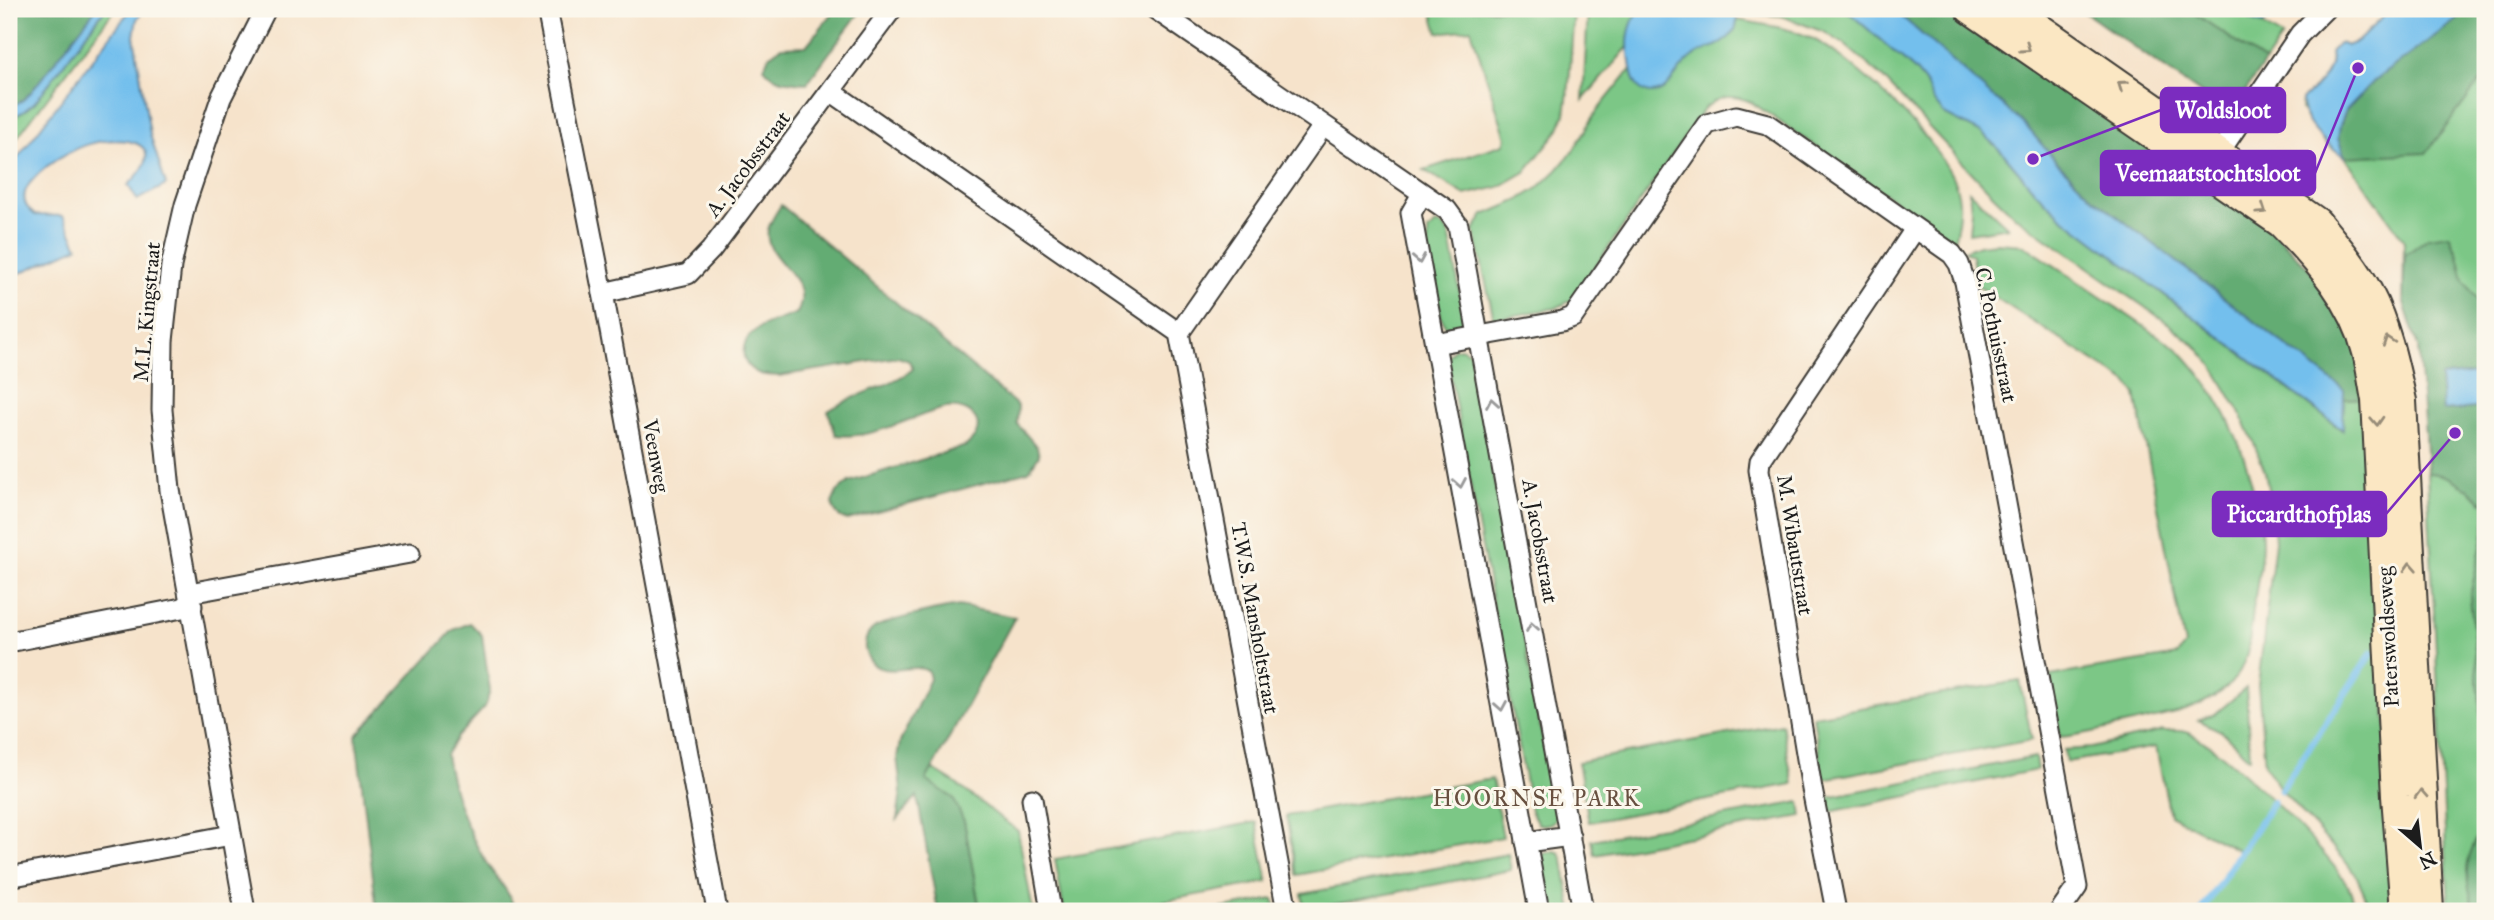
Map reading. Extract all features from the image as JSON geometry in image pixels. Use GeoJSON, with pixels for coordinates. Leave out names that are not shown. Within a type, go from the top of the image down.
{"type":"FeatureCollection","features":[{"type":"Feature","properties":{"kind":"main road","name":"Paterswoldseweg"},"geometry":{"type":"LineString","coordinates":[[1970,9],[2212,162],[2317,222],[2343,253],[2369,293],[2390,346],[2402,401],[2429,911]]}},
{"type":"Feature","properties":{"kind":"main road","name":"Paterswoldseweg"},"geometry":{"type":"LineString","coordinates":[[2012,9],[2212,162],[2318,260],[2350,307],[2367,351],[2376,400],[2396,796],[2405,911]]}},
{"type":"Feature","properties":{"kind":"street","name":"M.L. Kingstraat"},"geometry":{"type":"LineString","coordinates":[[245,911],[170,490],[162,410],[163,341],[171,266],[185,205],[221,98],[266,9]]}},
{"type":"Feature","properties":{"kind":"street","name":"Veenweg"},"geometry":{"type":"LineString","coordinates":[[547,9],[603,293],[717,911]]}},
{"type":"Feature","properties":{"kind":"street","name":"A. Jacobsstraat"},"geometry":{"type":"LineString","coordinates":[[603,293],[688,274],[711,250],[892,9]]}},
{"type":"Feature","properties":{"kind":"street","name":"A. Jacobsstraat"},"geometry":{"type":"LineString","coordinates":[[1155,9],[1447,210],[1458,225],[1583,911]]}},
{"type":"Feature","properties":{"kind":"street"},"geometry":{"type":"LineString","coordinates":[[2212,162],[2300,34],[2325,9]]}},
{"type":"Feature","properties":{"kind":"street"},"geometry":{"type":"LineString","coordinates":[[832,92],[1179,333],[1323,125]]}},
{"type":"Feature","properties":{"kind":"street","name":"C. Pothuisstraat"},"geometry":{"type":"LineString","coordinates":[[1434,344],[1573,317],[1707,124],[1737,116],[1767,124],[1952,254],[1959,264],[1965,282],[2077,887],[2060,911]]}},
{"type":"Feature","properties":{"kind":"street"},"geometry":{"type":"LineString","coordinates":[[1422,194],[1411,213],[1539,911]]}},
{"type":"Feature","properties":{"kind":"street","name":"M. Wibautstraat"},"geometry":{"type":"LineString","coordinates":[[1836,911],[1812,789],[1759,470],[1760,461],[1915,229]]}},
{"type":"Feature","properties":{"kind":"street","name":"T.W.S. Mansholtstraat"},"geometry":{"type":"LineString","coordinates":[[1179,333],[1287,911]]}},
{"type":"Feature","properties":{"kind":"street"},"geometry":{"type":"LineString","coordinates":[[9,642],[410,553]]}},
{"type":"Feature","properties":{"kind":"street"},"geometry":{"type":"LineString","coordinates":[[1032,799],[1051,911]]}},
{"type":"Feature","properties":{"kind":"street"},"geometry":{"type":"LineString","coordinates":[[9,877],[231,835]]}},
{"type":"Feature","properties":{"kind":"street"},"geometry":{"type":"LineString","coordinates":[[1527,842],[1570,836]]}},
{"type":"Feature","properties":{"kind":"green space"},"geometry":{"type":"Polygon","coordinates":[[[23,9],[96,9],[31,92],[9,108],[9,32],[23,9]]]}},
{"type":"Feature","properties":{"kind":"green space"},"geometry":{"type":"Polygon","coordinates":[[[105,9],[115,9],[9,148],[9,119],[35,102],[105,9]]]}},
{"type":"Feature","properties":{"kind":"green space"},"geometry":{"type":"Polygon","coordinates":[[[836,9],[862,9],[807,83],[783,80],[768,72],[764,67],[769,56],[781,47],[806,46],[836,9]]]}},
{"type":"Feature","properties":{"kind":"green space"},"geometry":{"type":"Polygon","coordinates":[[[1431,9],[1574,9],[1569,85],[1565,114],[1558,131],[1525,172],[1499,187],[1465,195],[1424,170],[1504,144],[1506,138],[1471,29],[1438,33],[1431,9]]]}},
{"type":"Feature","properties":{"kind":"green space"},"geometry":{"type":"Polygon","coordinates":[[[1588,9],[1641,9],[1638,11],[1628,47],[1583,100],[1588,9]]]}},
{"type":"Feature","properties":{"kind":"green space"},"geometry":{"type":"Polygon","coordinates":[[[1736,9],[1845,9],[1916,71],[1944,114],[1982,133],[2062,217],[2342,430],[2344,399],[2364,398],[2399,911],[2372,911],[2357,877],[2281,790],[2265,765],[2258,685],[2275,541],[2272,511],[2265,472],[2253,441],[2240,412],[2212,365],[2196,346],[2169,324],[2016,217],[1880,75],[1844,44],[1824,32],[1781,16],[1737,12],[1736,9]]]}},
{"type":"Feature","properties":{"kind":"green space"},"geometry":{"type":"Polygon","coordinates":[[[1893,9],[1955,9],[2269,227],[2323,283],[2358,352],[2364,398],[2344,399],[2344,390],[2091,196],[2026,126],[1893,9]]]}},
{"type":"Feature","properties":{"kind":"green space"},"geometry":{"type":"Polygon","coordinates":[[[2080,9],[2188,9],[2265,62],[2230,114],[2080,9]]]}},
{"type":"Feature","properties":{"kind":"green space"},"geometry":{"type":"Polygon","coordinates":[[[2188,9],[2236,9],[2282,37],[2265,62],[2188,9]]]}},
{"type":"Feature","properties":{"kind":"green space"},"geometry":{"type":"Polygon","coordinates":[[[2391,9],[2485,9],[2485,911],[2449,911],[2423,393],[2418,346],[2403,300],[2404,240],[2345,157],[2327,144],[2301,110],[2302,100],[2327,73],[2331,60],[2330,52],[2339,43],[2346,46],[2357,42],[2391,9]]]}},
{"type":"Feature","properties":{"kind":"green space"},"geometry":{"type":"Polygon","coordinates":[[[2465,9],[2485,9],[2485,75],[2426,153],[2345,157],[2338,139],[2346,110],[2375,80],[2455,21],[2465,9]]]}},
{"type":"Feature","properties":{"kind":"green space"},"geometry":{"type":"Polygon","coordinates":[[[1738,20],[1787,29],[1815,40],[1852,65],[1894,103],[1932,145],[1955,183],[1959,212],[1954,241],[1751,102],[1727,97],[1716,100],[1705,108],[1572,300],[1556,308],[1494,319],[1474,230],[1484,215],[1517,201],[1538,188],[1557,170],[1573,151],[1597,111],[1631,69],[1633,78],[1664,89],[1689,60],[1726,39],[1738,20]]]}},
{"type":"Feature","properties":{"kind":"green space"},"geometry":{"type":"Polygon","coordinates":[[[1969,191],[2008,227],[1969,233],[1969,191]]]}},
{"type":"Feature","properties":{"kind":"green space"},"geometry":{"type":"Polygon","coordinates":[[[781,205],[1018,406],[1017,424],[1037,447],[1039,455],[1029,471],[848,520],[837,514],[832,503],[837,492],[849,482],[966,446],[975,436],[978,427],[970,413],[952,407],[878,431],[850,436],[836,435],[828,411],[913,369],[909,361],[898,357],[779,376],[760,374],[747,364],[744,346],[751,335],[766,325],[797,313],[801,300],[795,279],[768,241],[769,227],[781,205]]]}},
{"type":"Feature","properties":{"kind":"green space"},"geometry":{"type":"Polygon","coordinates":[[[1436,224],[1445,228],[1450,238],[1465,320],[1458,328],[1446,327],[1441,317],[1428,246],[1428,231],[1436,224]]]}},
{"type":"Feature","properties":{"kind":"green space"},"geometry":{"type":"Polygon","coordinates":[[[2449,235],[2457,251],[2464,280],[2485,312],[2485,372],[2440,377],[2443,411],[2485,407],[2485,504],[2452,479],[2428,473],[2418,346],[2403,300],[2405,255],[2428,238],[2449,235]]]}},
{"type":"Feature","properties":{"kind":"green space"},"geometry":{"type":"Polygon","coordinates":[[[1979,245],[2024,245],[2179,350],[2221,405],[2231,426],[2254,492],[2262,534],[2261,558],[2250,640],[2242,668],[2220,693],[2197,706],[2159,717],[2060,737],[2050,676],[2177,655],[2185,645],[2136,395],[2128,383],[1976,285],[1972,256],[1964,251],[1979,245]]]}},
{"type":"Feature","properties":{"kind":"green space"},"geometry":{"type":"Polygon","coordinates":[[[1461,348],[1470,353],[1557,815],[1547,824],[1538,824],[1531,811],[1447,358],[1454,349],[1461,348]]]}},
{"type":"Feature","properties":{"kind":"green space"},"geometry":{"type":"Polygon","coordinates":[[[2485,528],[2485,759],[2470,596],[2485,528]]]}},
{"type":"Feature","properties":{"kind":"green space"},"geometry":{"type":"Polygon","coordinates":[[[959,606],[1015,617],[926,780],[953,798],[964,821],[980,911],[938,911],[917,796],[897,820],[901,790],[897,757],[900,742],[930,679],[928,671],[916,668],[886,670],[877,667],[868,658],[865,646],[869,633],[879,625],[959,606]]]}},
{"type":"Feature","properties":{"kind":"green space"},"geometry":{"type":"Polygon","coordinates":[[[470,623],[482,635],[490,690],[485,707],[457,737],[446,755],[452,784],[473,839],[507,892],[514,911],[377,911],[356,736],[453,630],[470,623]]]}},
{"type":"Feature","properties":{"kind":"green space"},"geometry":{"type":"Polygon","coordinates":[[[2020,681],[2032,740],[1823,779],[1813,716],[2020,681]]]}},
{"type":"Feature","properties":{"kind":"green space"},"geometry":{"type":"Polygon","coordinates":[[[2246,688],[2250,758],[2221,731],[2198,720],[2215,714],[2246,688]]]}},
{"type":"Feature","properties":{"kind":"green space"},"geometry":{"type":"Polygon","coordinates":[[[1782,724],[1793,784],[1589,822],[1578,762],[1782,724]]]}},
{"type":"Feature","properties":{"kind":"green space"},"geometry":{"type":"Polygon","coordinates":[[[2163,731],[2185,732],[2201,740],[2275,802],[2301,828],[2340,875],[2350,890],[2356,911],[2203,911],[2240,851],[2170,815],[2156,747],[2066,762],[2064,750],[2092,748],[2163,731]]]}},
{"type":"Feature","properties":{"kind":"green space"},"geometry":{"type":"Polygon","coordinates":[[[2035,757],[2037,770],[1829,812],[1827,797],[2035,757]]]}},
{"type":"Feature","properties":{"kind":"green space"},"geometry":{"type":"Polygon","coordinates":[[[932,769],[1018,831],[1033,911],[980,911],[964,821],[925,780],[932,769]]]}},
{"type":"Feature","properties":{"kind":"green space"},"geometry":{"type":"Polygon","coordinates":[[[1492,779],[1503,837],[1297,875],[1286,816],[1492,779]]]}},
{"type":"Feature","properties":{"kind":"green space"},"geometry":{"type":"Polygon","coordinates":[[[1800,802],[1802,816],[1595,855],[1592,840],[1800,802]]]}},
{"type":"Feature","properties":{"kind":"green space"},"geometry":{"type":"Polygon","coordinates":[[[2485,809],[2485,851],[2479,865],[2485,892],[2485,911],[2474,911],[2467,865],[2485,809]]]}},
{"type":"Feature","properties":{"kind":"green space"},"geometry":{"type":"Polygon","coordinates":[[[1256,822],[1268,882],[1108,911],[1064,911],[1055,859],[1256,822]]]}},
{"type":"Feature","properties":{"kind":"green space"},"geometry":{"type":"Polygon","coordinates":[[[1545,853],[1560,853],[1563,861],[1572,911],[1546,911],[1539,858],[1545,853]]]}},
{"type":"Feature","properties":{"kind":"green space"},"geometry":{"type":"Polygon","coordinates":[[[1508,854],[1511,870],[1305,910],[1302,894],[1508,854]]]}},
{"type":"Feature","properties":{"kind":"green space"},"geometry":{"type":"Polygon","coordinates":[[[1274,899],[1276,911],[1208,911],[1274,899]]]}},
{"type":"Feature","properties":{"kind":"water"},"geometry":{"type":"Polygon","coordinates":[[[96,9],[105,9],[35,102],[9,119],[9,108],[31,92],[96,9]]]}},
{"type":"Feature","properties":{"kind":"water"},"geometry":{"type":"Polygon","coordinates":[[[131,9],[145,9],[137,19],[134,36],[150,134],[166,185],[137,200],[128,185],[141,170],[146,158],[144,149],[126,141],[97,142],[61,157],[41,171],[30,183],[25,192],[25,200],[35,215],[63,216],[78,247],[9,278],[9,169],[131,9]]]}},
{"type":"Feature","properties":{"kind":"water"},"geometry":{"type":"Polygon","coordinates":[[[1641,9],[1736,9],[1737,22],[1728,38],[1694,56],[1669,84],[1658,92],[1651,93],[1636,84],[1628,48],[1632,24],[1641,9]]]}},
{"type":"Feature","properties":{"kind":"water"},"geometry":{"type":"Polygon","coordinates":[[[1845,9],[1893,9],[2026,126],[2091,196],[2344,390],[2343,430],[2062,217],[1982,133],[1944,114],[1916,71],[1845,9]]]}},
{"type":"Feature","properties":{"kind":"water"},"geometry":{"type":"Polygon","coordinates":[[[2236,9],[2274,9],[2274,12],[2263,24],[2253,21],[2236,9]]]}},
{"type":"Feature","properties":{"kind":"water"},"geometry":{"type":"Polygon","coordinates":[[[2391,9],[2465,9],[2455,21],[2375,80],[2346,110],[2338,139],[2345,157],[2323,140],[2310,125],[2302,100],[2327,73],[2331,60],[2330,52],[2339,43],[2346,46],[2357,42],[2391,9]]]}},
{"type":"Feature","properties":{"kind":"water"},"geometry":{"type":"Polygon","coordinates":[[[2485,372],[2485,407],[2443,411],[2440,377],[2485,372]]]}},
{"type":"Feature","properties":{"kind":"waterway"},"geometry":{"type":"LineString","coordinates":[[2281,790],[2372,653]]}},
{"type":"Feature","properties":{"kind":"waterway"},"geometry":{"type":"LineString","coordinates":[[2202,911],[2273,802]]}},
{"type":"Feature","properties":{"kind":"place","name":"Veemaatstochtsloot"},"geometry":{"type":"Point","coordinates":[2358,68]}},
{"type":"Feature","properties":{"kind":"place","name":"Woldsloot"},"geometry":{"type":"Point","coordinates":[2033,159]}},
{"type":"Feature","properties":{"kind":"place","name":"Piccardthofplas"},"geometry":{"type":"Point","coordinates":[2455,433]}},
{"type":"Feature","properties":{"kind":"district","name":"HOORNSE PARK"},"geometry":{"type":"Point","coordinates":[1537,798]}}]}
